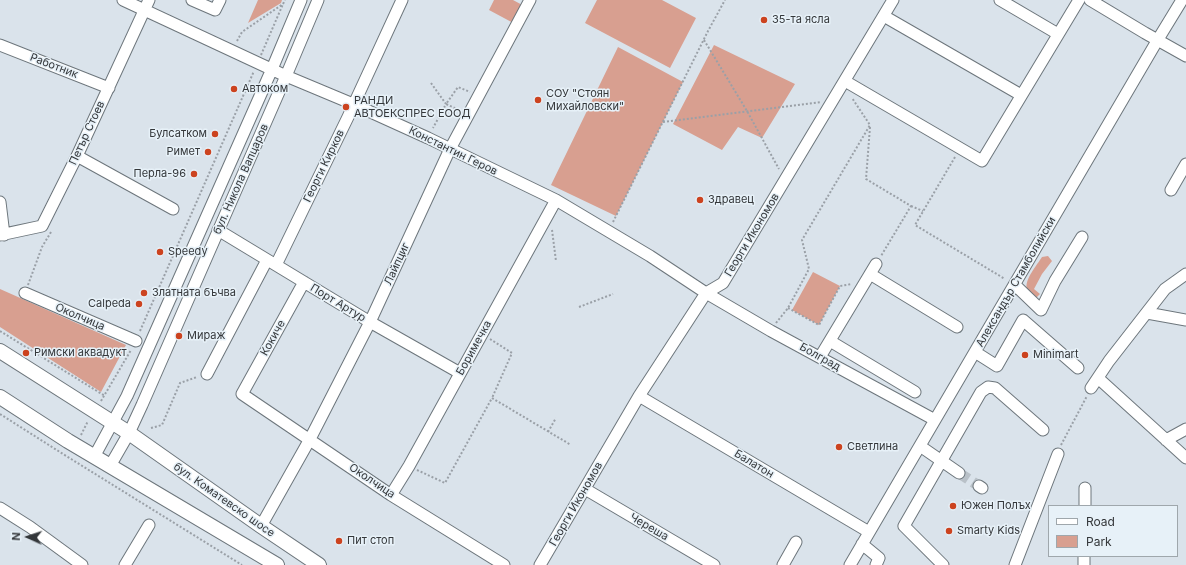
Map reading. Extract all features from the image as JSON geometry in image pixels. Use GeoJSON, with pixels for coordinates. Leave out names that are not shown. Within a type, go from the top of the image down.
{"type":"FeatureCollection","features":[{"type":"Feature","properties":{"kind":"main road"},"geometry":{"type":"LineString","coordinates":[[0,351],[113,422]]}},
{"type":"Feature","properties":{"kind":"main road"},"geometry":{"type":"LineString","coordinates":[[0,397],[72,452],[94,457],[277,565]]}},
{"type":"Feature","properties":{"kind":"main road","name":"бул. Коматевско шосе"},"geometry":{"type":"LineString","coordinates":[[113,422],[261,526],[320,565]]}},
{"type":"Feature","properties":{"kind":"street","name":"Константин Геров"},"geometry":{"type":"LineString","coordinates":[[122,0],[259,60],[286,76],[354,104],[556,200],[650,256],[706,293]]}},
{"type":"Feature","properties":{"kind":"street","name":"Петър Стоев"},"geometry":{"type":"LineString","coordinates":[[2,235],[42,226],[77,156],[149,0]]}},
{"type":"Feature","properties":{"kind":"street"},"geometry":{"type":"LineString","coordinates":[[192,0],[215,10],[220,0]]}},
{"type":"Feature","properties":{"kind":"street","name":"бул. Никола Вапцаров"},"geometry":{"type":"LineString","coordinates":[[94,457],[126,396],[272,69],[301,0]]}},
{"type":"Feature","properties":{"kind":"street","name":"бул. Никола Вапцаров"},"geometry":{"type":"LineString","coordinates":[[110,466],[129,433],[318,0]]}},
{"type":"Feature","properties":{"kind":"street","name":"Георги Кирков"},"geometry":{"type":"LineString","coordinates":[[208,374],[271,263],[354,104],[402,0]]}},
{"type":"Feature","properties":{"kind":"street","name":"Лайпциг"},"geometry":{"type":"LineString","coordinates":[[261,526],[310,439],[370,322],[450,150],[530,0]]}},
{"type":"Feature","properties":{"kind":"street","name":"Георги Икономов"},"geometry":{"type":"LineString","coordinates":[[540,565],[639,396],[706,293],[723,283],[893,0]]}},
{"type":"Feature","properties":{"kind":"street"},"geometry":{"type":"LineString","coordinates":[[1000,0],[1058,34]]}},
{"type":"Feature","properties":{"kind":"street"},"geometry":{"type":"LineString","coordinates":[[851,90],[982,161],[1079,0]]}},
{"type":"Feature","properties":{"kind":"street"},"geometry":{"type":"LineString","coordinates":[[1090,0],[1186,56]]}},
{"type":"Feature","properties":{"kind":"street","name":"Александър Стамболийски"},"geometry":{"type":"LineString","coordinates":[[850,565],[1157,40],[1182,0]]}},
{"type":"Feature","properties":{"kind":"street"},"geometry":{"type":"LineString","coordinates":[[889,19],[1021,96]]}},
{"type":"Feature","properties":{"kind":"street","name":"Работник"},"geometry":{"type":"LineString","coordinates":[[0,45],[109,88]]}},
{"type":"Feature","properties":{"kind":"street"},"geometry":{"type":"LineString","coordinates":[[77,156],[173,209]]}},
{"type":"Feature","properties":{"kind":"street"},"geometry":{"type":"LineString","coordinates":[[1170,190],[1186,164]]}},
{"type":"Feature","properties":{"kind":"street","name":"Боримечка"},"geometry":{"type":"LineString","coordinates":[[391,494],[409,466],[556,200]]}},
{"type":"Feature","properties":{"kind":"street"},"geometry":{"type":"LineString","coordinates":[[0,202],[2,235]]}},
{"type":"Feature","properties":{"kind":"street","name":"Порт Артур"},"geometry":{"type":"LineString","coordinates":[[218,230],[370,322],[460,373]]}},
{"type":"Feature","properties":{"kind":"street"},"geometry":{"type":"LineString","coordinates":[[1015,285],[1041,310],[1055,281],[1082,237]]}},
{"type":"Feature","properties":{"kind":"street"},"geometry":{"type":"LineString","coordinates":[[820,358],[876,264]]}},
{"type":"Feature","properties":{"kind":"street"},"geometry":{"type":"LineString","coordinates":[[1091,388],[1109,361],[1165,289],[1186,274]]}},
{"type":"Feature","properties":{"kind":"street"},"geometry":{"type":"LineString","coordinates":[[868,277],[957,327]]}},
{"type":"Feature","properties":{"kind":"street","name":"Кокиче"},"geometry":{"type":"LineString","coordinates":[[242,394],[304,282]]}},
{"type":"Feature","properties":{"kind":"street","name":"Околчица"},"geometry":{"type":"LineString","coordinates":[[25,293],[136,341]]}},
{"type":"Feature","properties":{"kind":"street","name":"Болград"},"geometry":{"type":"LineString","coordinates":[[706,293],[771,331],[935,420]]}},
{"type":"Feature","properties":{"kind":"street"},"geometry":{"type":"LineString","coordinates":[[1147,313],[1186,320]]}},
{"type":"Feature","properties":{"kind":"street"},"geometry":{"type":"LineString","coordinates":[[975,352],[997,366],[1023,320],[1078,368]]}},
{"type":"Feature","properties":{"kind":"street"},"geometry":{"type":"LineString","coordinates":[[830,341],[915,392]]}},
{"type":"Feature","properties":{"kind":"street"},"geometry":{"type":"LineString","coordinates":[[1098,378],[1186,458]]}},
{"type":"Feature","properties":{"kind":"street"},"geometry":{"type":"LineString","coordinates":[[943,565],[904,526],[982,392],[988,387],[995,388],[1043,430]]}},
{"type":"Feature","properties":{"kind":"street","name":"Околчица"},"geometry":{"type":"LineString","coordinates":[[242,394],[391,494],[504,565]]}},
{"type":"Feature","properties":{"kind":"street","name":"Балатон"},"geometry":{"type":"LineString","coordinates":[[639,396],[869,532]]}},
{"type":"Feature","properties":{"kind":"street"},"geometry":{"type":"LineString","coordinates":[[1166,440],[1186,429]]}},
{"type":"Feature","properties":{"kind":"street"},"geometry":{"type":"LineString","coordinates":[[920,446],[959,473]]}},
{"type":"Feature","properties":{"kind":"street"},"geometry":{"type":"LineString","coordinates":[[1015,565],[1058,454]]}},
{"type":"Feature","properties":{"kind":"street"},"geometry":{"type":"LineString","coordinates":[[1084,505],[1085,488]]}},
{"type":"Feature","properties":{"kind":"street","name":"Череша"},"geometry":{"type":"LineString","coordinates":[[585,489],[714,565]]}},
{"type":"Feature","properties":{"kind":"street"},"geometry":{"type":"LineString","coordinates":[[0,508],[30,527],[82,565]]}},
{"type":"Feature","properties":{"kind":"street"},"geometry":{"type":"LineString","coordinates":[[126,565],[149,525]]}},
{"type":"Feature","properties":{"kind":"street"},"geometry":{"type":"LineString","coordinates":[[783,565],[796,542]]}},
{"type":"Feature","properties":{"kind":"street"},"geometry":{"type":"LineString","coordinates":[[862,544],[881,563]]}},
{"type":"Feature","properties":{"kind":"path"},"geometry":{"type":"LineString","coordinates":[[72,452],[94,410],[105,396],[136,341],[285,0]]}},
{"type":"Feature","properties":{"kind":"path"},"geometry":{"type":"LineString","coordinates":[[608,231],[704,40],[726,0]]}},
{"type":"Feature","properties":{"kind":"path"},"geometry":{"type":"LineString","coordinates":[[235,44],[242,32],[283,4]]}},
{"type":"Feature","properties":{"kind":"path"},"geometry":{"type":"LineString","coordinates":[[704,40],[785,180]]}},
{"type":"Feature","properties":{"kind":"path"},"geometry":{"type":"LineString","coordinates":[[431,83],[446,104],[469,114]]}},
{"type":"Feature","properties":{"kind":"path"},"geometry":{"type":"LineString","coordinates":[[428,138],[446,104],[458,87],[480,95]]}},
{"type":"Feature","properties":{"kind":"path"},"geometry":{"type":"LineString","coordinates":[[851,90],[870,125],[866,179],[911,206],[923,211]]}},
{"type":"Feature","properties":{"kind":"path"},"geometry":{"type":"LineString","coordinates":[[663,122],[833,100]]}},
{"type":"Feature","properties":{"kind":"path"},"geometry":{"type":"LineString","coordinates":[[771,331],[788,308],[809,269],[802,240],[870,125]]}},
{"type":"Feature","properties":{"kind":"path"},"geometry":{"type":"LineString","coordinates":[[960,148],[915,225],[1015,285]]}},
{"type":"Feature","properties":{"kind":"path"},"geometry":{"type":"LineString","coordinates":[[876,264],[911,206]]}},
{"type":"Feature","properties":{"kind":"path"},"geometry":{"type":"LineString","coordinates":[[549,213],[556,260]]}},
{"type":"Feature","properties":{"kind":"path"},"geometry":{"type":"LineString","coordinates":[[788,308],[819,325],[840,286],[868,277]]}},
{"type":"Feature","properties":{"kind":"path"},"geometry":{"type":"LineString","coordinates":[[580,307],[613,294]]}},
{"type":"Feature","properties":{"kind":"path"},"geometry":{"type":"LineString","coordinates":[[0,331],[105,396]]}},
{"type":"Feature","properties":{"kind":"path"},"geometry":{"type":"LineString","coordinates":[[409,466],[445,483],[492,398],[512,353],[482,334]]}},
{"type":"Feature","properties":{"kind":"path"},"geometry":{"type":"LineString","coordinates":[[151,428],[162,425],[180,383],[208,374]]}},
{"type":"Feature","properties":{"kind":"path"},"geometry":{"type":"LineString","coordinates":[[1058,454],[1062,443],[1091,388]]}},
{"type":"Feature","properties":{"kind":"path"},"geometry":{"type":"LineString","coordinates":[[492,398],[571,446]]}},
{"type":"Feature","properties":{"kind":"path"},"geometry":{"type":"LineString","coordinates":[[0,414],[72,452],[242,565]]}},
{"type":"Feature","properties":{"kind":"path"},"geometry":{"type":"LineString","coordinates":[[548,432],[556,418]]}},
{"type":"Feature","properties":{"kind":"green space"},"geometry":{"type":"Polygon","coordinates":[[[258,0],[282,0],[281,3],[248,23],[258,0]]]}},
{"type":"Feature","properties":{"kind":"green space"},"geometry":{"type":"Polygon","coordinates":[[[494,0],[513,0],[526,7],[517,25],[489,10],[494,0]]]}},
{"type":"Feature","properties":{"kind":"green space"},"geometry":{"type":"Polygon","coordinates":[[[597,0],[662,0],[696,18],[670,68],[585,23],[597,0]]]}},
{"type":"Feature","properties":{"kind":"green space"},"geometry":{"type":"Polygon","coordinates":[[[714,45],[795,84],[762,138],[738,127],[722,150],[673,124],[714,45]]]}},
{"type":"Feature","properties":{"kind":"green space"},"geometry":{"type":"Polygon","coordinates":[[[618,47],[683,82],[616,216],[551,185],[618,47]]]}},
{"type":"Feature","properties":{"kind":"green space"},"geometry":{"type":"Polygon","coordinates":[[[1048,256],[1052,261],[1042,274],[1034,289],[1040,294],[1036,298],[1028,291],[1027,281],[1042,257],[1048,256]]]}},
{"type":"Feature","properties":{"kind":"green space"},"geometry":{"type":"Polygon","coordinates":[[[813,272],[840,286],[819,325],[792,310],[813,272]]]}},
{"type":"Feature","properties":{"kind":"green space"},"geometry":{"type":"Polygon","coordinates":[[[0,289],[126,345],[101,392],[0,327],[0,289]]]}},
{"type":"Feature","properties":{"kind":"tunnel"},"geometry":{"type":"LineString","coordinates":[[959,473],[979,486]]}},
{"type":"Feature","properties":{"kind":"place","name":"35-та ясла"},"geometry":{"type":"Point","coordinates":[764,20]}},
{"type":"Feature","properties":{"kind":"place","name":"Автоком"},"geometry":{"type":"Point","coordinates":[234,89]}},
{"type":"Feature","properties":{"kind":"place","name":"СОУ \"Стоян Михайловски\""},"geometry":{"type":"Point","coordinates":[538,100]}},
{"type":"Feature","properties":{"kind":"place","name":"РАНДИ АВТОЕКСПРЕС ЕООД"},"geometry":{"type":"Point","coordinates":[346,107]}},
{"type":"Feature","properties":{"kind":"place","name":"Булсатком"},"geometry":{"type":"Point","coordinates":[215,134]}},
{"type":"Feature","properties":{"kind":"place","name":"Римет"},"geometry":{"type":"Point","coordinates":[208,152]}},
{"type":"Feature","properties":{"kind":"place","name":"Перла-96"},"geometry":{"type":"Point","coordinates":[194,174]}},
{"type":"Feature","properties":{"kind":"place","name":"Здравец"},"geometry":{"type":"Point","coordinates":[700,200]}},
{"type":"Feature","properties":{"kind":"place","name":"Speedy"},"geometry":{"type":"Point","coordinates":[160,252]}},
{"type":"Feature","properties":{"kind":"place","name":"Златната бъчва"},"geometry":{"type":"Point","coordinates":[144,293]}},
{"type":"Feature","properties":{"kind":"place","name":"Calpeda"},"geometry":{"type":"Point","coordinates":[139,304]}},
{"type":"Feature","properties":{"kind":"place","name":"Мираж"},"geometry":{"type":"Point","coordinates":[179,336]}},
{"type":"Feature","properties":{"kind":"place","name":"Римски аквадукт"},"geometry":{"type":"Point","coordinates":[26,353]}},
{"type":"Feature","properties":{"kind":"place","name":"Minimart"},"geometry":{"type":"Point","coordinates":[1025,355]}},
{"type":"Feature","properties":{"kind":"place","name":"Светлина"},"geometry":{"type":"Point","coordinates":[839,447]}},
{"type":"Feature","properties":{"kind":"place","name":"Южен Полъх"},"geometry":{"type":"Point","coordinates":[953,506]}},
{"type":"Feature","properties":{"kind":"place","name":"Smarty Kids"},"geometry":{"type":"Point","coordinates":[949,531]}},
{"type":"Feature","properties":{"kind":"place","name":"Пит стоп"},"geometry":{"type":"Point","coordinates":[339,541]}}]}
